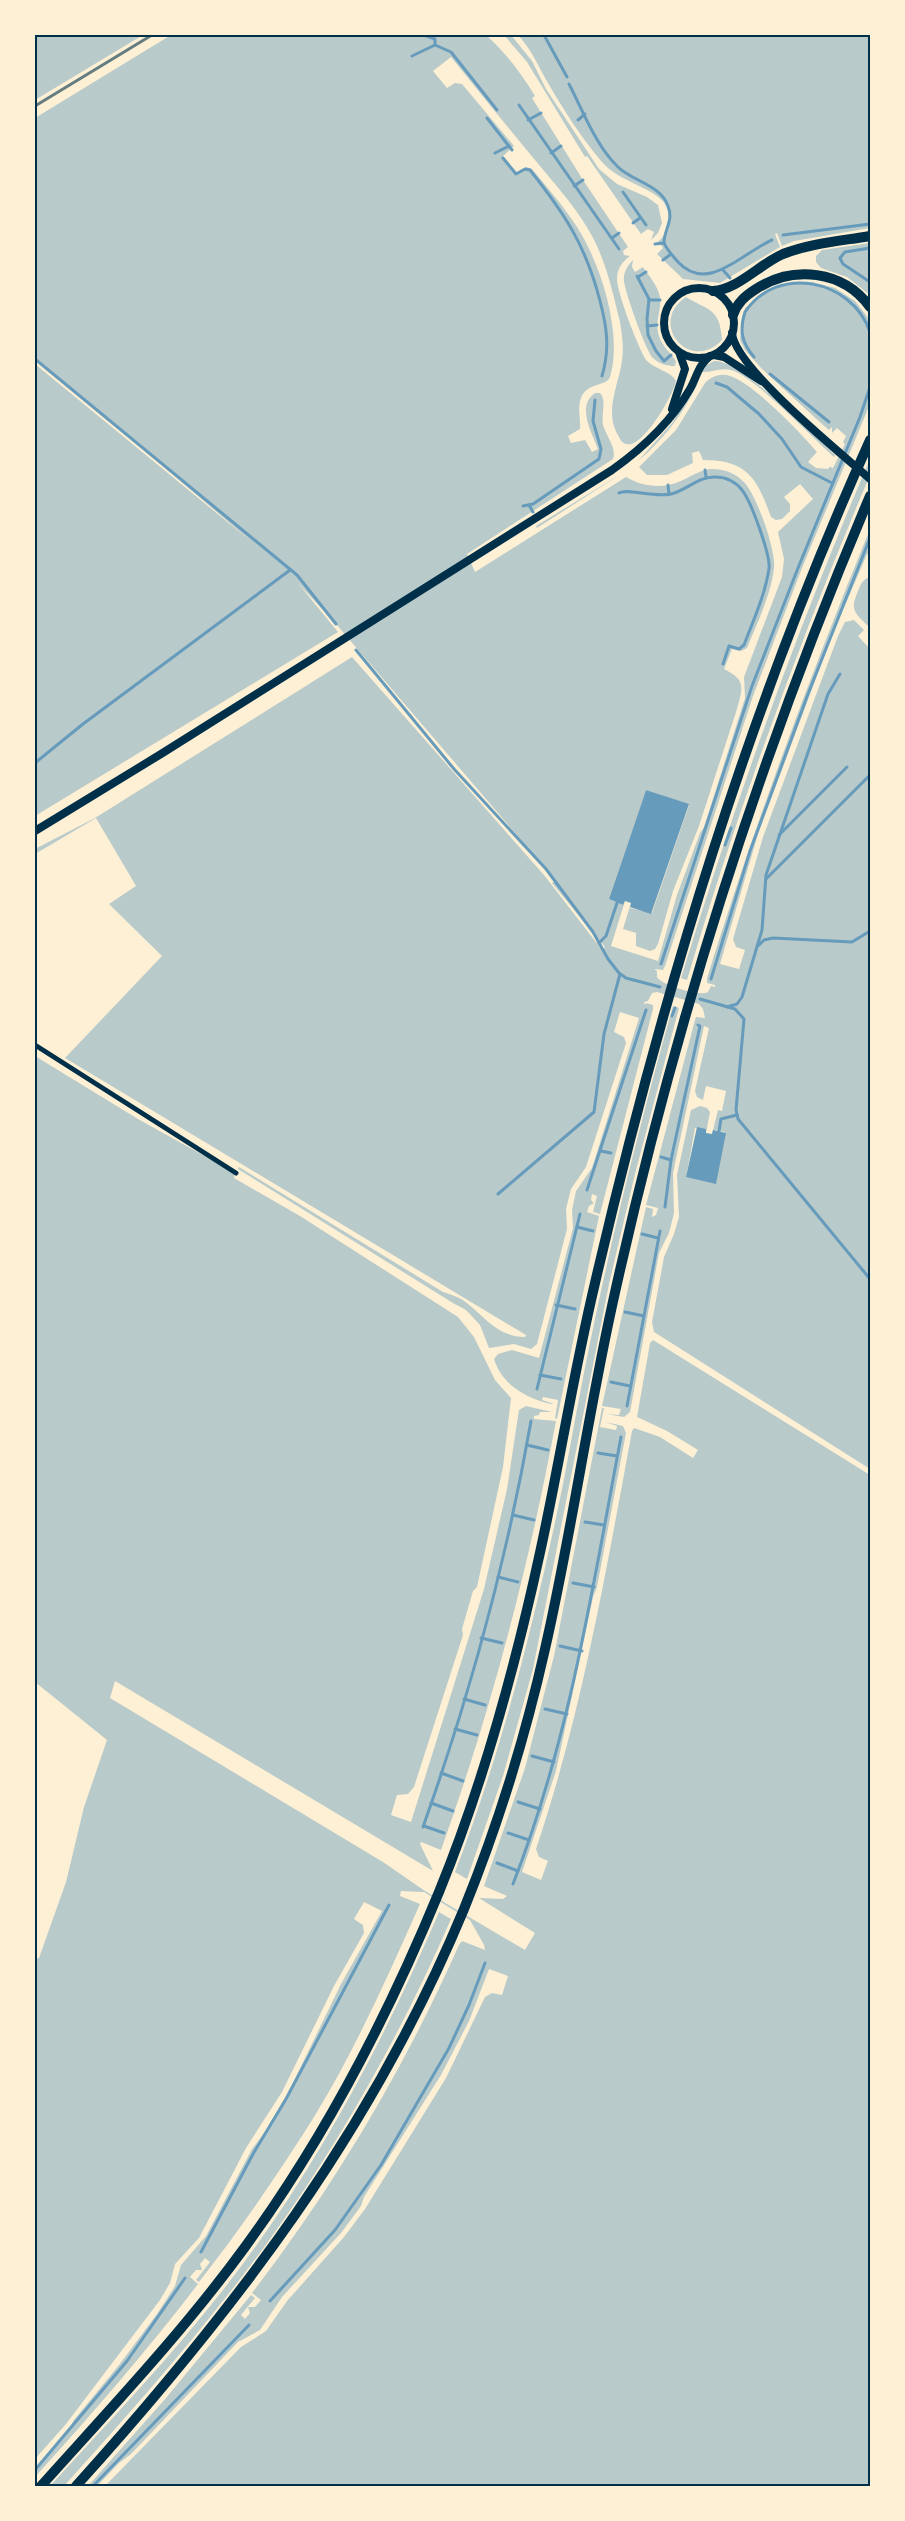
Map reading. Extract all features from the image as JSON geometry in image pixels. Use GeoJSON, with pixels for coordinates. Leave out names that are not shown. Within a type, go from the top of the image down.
{"type":"FeatureCollection","features":[{"type":"Feature","properties":{"kind":"highway"},"geometry":{"type":"LineString","coordinates":[[712,291],[729,288],[758,268],[795,250],[823,243],[870,236]]}},
{"type":"Feature","properties":{"kind":"highway"},"geometry":{"type":"LineString","coordinates":[[733,315],[739,302],[765,283],[795,274],[825,276],[839,281],[856,292],[870,307]]}},
{"type":"Feature","properties":{"kind":"highway"},"geometry":{"type":"LineString","coordinates":[[40,2486],[174,2337],[221,2280],[270,2212],[318,2134],[357,2064],[394,1993],[445,1879],[481,1776],[520,1637],[540,1552],[590,1304],[625,1154],[665,1004],[697,899],[756,725],[818,563],[870,440]]}},
{"type":"Feature","properties":{"kind":"highway"},"geometry":{"type":"LineString","coordinates":[[76,2486],[195,2350],[306,2202],[355,2125],[387,2068],[420,2006],[470,1894],[506,1794],[536,1690],[565,1556],[612,1309],[654,1128],[687,1011],[718,906],[776,733],[870,496]]}},
{"type":"Feature","properties":{"kind":"main road"},"geometry":{"type":"LineString","coordinates":[[35,831],[600,479],[635,454],[668,419],[690,388],[700,366],[712,355],[728,343],[732,333],[733,315],[727,302],[712,291],[702,288],[687,290],[670,303],[664,316],[665,331],[671,344],[679,352],[696,358],[712,355],[724,357],[767,385]]}},
{"type":"Feature","properties":{"kind":"main road"},"geometry":{"type":"LineString","coordinates":[[732,333],[738,350],[767,385],[870,479]]}},
{"type":"Feature","properties":{"kind":"main road"},"geometry":{"type":"LineString","coordinates":[[668,419],[681,386],[684,369],[679,352]]}},
{"type":"Feature","properties":{"kind":"street"},"geometry":{"type":"LineString","coordinates":[[35,1045],[236,1173]]}},
{"type":"Feature","properties":{"kind":"shaded area"},"geometry":{"type":"Polygon","coordinates":[[[35,35],[143,35],[35,100],[35,35]]]}},
{"type":"Feature","properties":{"kind":"shaded area"},"geometry":{"type":"Polygon","coordinates":[[[171,35],[486,35],[507,56],[524,79],[535,96],[532,98],[583,180],[628,247],[623,251],[624,255],[630,256],[620,266],[617,279],[620,296],[628,320],[646,360],[676,381],[670,397],[651,427],[637,441],[631,444],[624,443],[620,439],[612,418],[613,398],[623,355],[620,322],[605,267],[592,236],[567,200],[451,57],[433,71],[447,88],[455,83],[462,84],[514,146],[503,156],[517,173],[526,167],[532,169],[577,227],[586,242],[601,279],[612,320],[614,341],[610,377],[605,382],[588,389],[584,393],[579,406],[580,429],[568,436],[571,443],[585,440],[592,452],[598,449],[589,428],[586,412],[589,398],[595,393],[600,393],[603,400],[603,425],[614,451],[613,459],[467,554],[475,572],[626,477],[646,485],[660,486],[674,484],[704,470],[713,469],[730,472],[744,482],[760,511],[772,549],[774,568],[767,599],[747,648],[741,651],[732,649],[724,669],[739,681],[741,695],[699,826],[673,891],[658,944],[655,949],[650,951],[636,946],[636,933],[623,929],[631,903],[630,908],[652,913],[689,805],[646,790],[609,899],[623,905],[625,901],[611,946],[658,961],[677,895],[700,833],[704,827],[745,698],[744,677],[782,577],[784,559],[778,532],[813,499],[800,484],[784,497],[790,504],[790,511],[782,519],[776,520],[771,517],[761,492],[748,474],[730,463],[703,460],[699,451],[692,453],[693,463],[667,475],[647,475],[639,467],[676,430],[705,383],[714,377],[723,375],[739,380],[751,388],[800,433],[817,452],[808,462],[816,468],[828,469],[832,464],[830,467],[833,468],[845,444],[843,442],[846,436],[837,428],[832,433],[832,427],[829,430],[822,424],[762,369],[745,350],[740,340],[742,319],[745,308],[765,292],[788,283],[812,282],[835,288],[855,301],[870,321],[870,404],[802,568],[753,696],[665,966],[663,970],[654,969],[657,971],[657,977],[660,980],[681,989],[704,993],[708,992],[711,986],[715,987],[715,985],[707,983],[707,978],[744,864],[804,696],[870,529],[870,555],[867,554],[831,638],[758,834],[720,964],[739,969],[745,950],[736,947],[733,939],[763,837],[838,636],[845,622],[854,620],[864,630],[858,636],[870,649],[870,1469],[654,1332],[652,1322],[664,1257],[679,1217],[677,1175],[691,1110],[700,1106],[707,1108],[710,1112],[706,1133],[706,1129],[695,1128],[686,1178],[725,1132],[714,1130],[712,1134],[718,1110],[722,1111],[726,1091],[706,1086],[703,1100],[697,1097],[695,1091],[709,1028],[704,1026],[673,1173],[674,1213],[669,1233],[659,1253],[630,1412],[624,1417],[606,1414],[619,1415],[621,1409],[602,1406],[646,1207],[653,1209],[652,1217],[656,1215],[658,1208],[646,1205],[695,1020],[696,1017],[705,1018],[703,1009],[699,1004],[657,992],[652,993],[648,1001],[644,1002],[645,1005],[646,1003],[653,1005],[653,1009],[600,1214],[593,1212],[597,1196],[592,1194],[591,1200],[594,1203],[589,1206],[587,1212],[599,1216],[557,1419],[555,1418],[558,1400],[543,1397],[542,1400],[554,1404],[551,1404],[533,1398],[516,1389],[503,1376],[494,1359],[498,1354],[512,1350],[539,1358],[573,1228],[572,1210],[576,1191],[592,1168],[639,1018],[620,1012],[614,1032],[624,1037],[626,1043],[586,1167],[571,1189],[566,1209],[567,1229],[537,1344],[531,1349],[514,1344],[489,1348],[480,1325],[466,1310],[238,1169],[239,1167],[443,1292],[461,1299],[505,1333],[514,1336],[525,1337],[526,1335],[65,1058],[162,956],[109,904],[136,886],[96,818],[35,854],[35,849],[95,818],[352,657],[544,875],[602,950],[605,947],[552,883],[555,881],[546,869],[336,624],[297,582],[338,632],[35,816],[35,364],[253,543],[35,357],[35,118],[171,35]]]}},
{"type":"Feature","properties":{"kind":"shaded area"},"geometry":{"type":"Polygon","coordinates":[[[504,35],[511,35],[532,61],[546,89],[599,169],[617,184],[647,197],[658,205],[662,223],[658,233],[651,240],[654,232],[648,229],[641,234],[587,156],[585,157],[527,62],[504,35]]]}},
{"type":"Feature","properties":{"kind":"shaded area"},"geometry":{"type":"Polygon","coordinates":[[[518,35],[870,35],[870,228],[794,241],[782,246],[777,233],[775,234],[780,247],[720,283],[683,279],[657,254],[663,248],[661,245],[655,244],[666,232],[669,221],[665,204],[660,198],[618,175],[602,162],[573,124],[531,52],[518,35]]]}},
{"type":"Feature","properties":{"kind":"shaded area"},"geometry":{"type":"Polygon","coordinates":[[[870,243],[870,295],[847,277],[821,268],[816,262],[816,256],[822,250],[870,243]]]}},
{"type":"Feature","properties":{"kind":"shaded area"},"geometry":{"type":"Polygon","coordinates":[[[633,260],[632,267],[635,272],[643,267],[659,293],[659,336],[676,361],[675,366],[663,364],[653,358],[641,333],[624,281],[626,270],[633,260]]]}},
{"type":"Feature","properties":{"kind":"shaded area"},"geometry":{"type":"Polygon","coordinates":[[[686,297],[707,308],[716,316],[719,322],[722,340],[710,349],[697,351],[686,348],[677,341],[672,331],[671,319],[675,308],[686,297]]]}},
{"type":"Feature","properties":{"kind":"shaded area"},"geometry":{"type":"Polygon","coordinates":[[[714,361],[726,364],[741,372],[758,385],[811,432],[835,455],[834,457],[768,395],[741,374],[727,369],[700,372],[705,366],[714,361]]]}},
{"type":"Feature","properties":{"kind":"shaded area"},"geometry":{"type":"Polygon","coordinates":[[[695,384],[697,385],[691,396],[672,426],[638,461],[673,422],[695,384]]]}},
{"type":"Feature","properties":{"kind":"shaded area"},"geometry":{"type":"Polygon","coordinates":[[[870,459],[870,475],[819,599],[771,725],[727,852],[687,980],[681,978],[768,716],[817,587],[870,459]]]}},
{"type":"Feature","properties":{"kind":"shaded area"},"geometry":{"type":"Polygon","coordinates":[[[621,474],[537,528],[536,526],[621,474]]]}},
{"type":"Feature","properties":{"kind":"shaded area"},"geometry":{"type":"Polygon","coordinates":[[[870,578],[870,624],[868,626],[857,614],[854,607],[862,582],[870,578]]]}},
{"type":"Feature","properties":{"kind":"shaded area"},"geometry":{"type":"Polygon","coordinates":[[[673,1006],[679,1008],[635,1174],[609,1284],[533,1669],[503,1776],[467,1879],[455,1872],[489,1776],[531,1628],[554,1529],[587,1356],[609,1254],[639,1130],[673,1006]]]}},
{"type":"Feature","properties":{"kind":"shaded area"},"geometry":{"type":"Polygon","coordinates":[[[35,1056],[138,1119],[235,1173],[234,1178],[300,1216],[458,1317],[474,1337],[495,1380],[511,1398],[503,1467],[477,1587],[473,1591],[462,1629],[463,1635],[414,1787],[408,1794],[397,1795],[391,1815],[411,1822],[484,1589],[507,1489],[519,1410],[526,1406],[552,1412],[540,1412],[539,1415],[534,1416],[534,1419],[556,1421],[521,1584],[476,1745],[441,1850],[421,1842],[420,1844],[433,1871],[115,1681],[110,1698],[383,1862],[425,1891],[525,1950],[535,1933],[479,1898],[503,1899],[507,1896],[484,1886],[525,1768],[554,1656],[602,1408],[604,1408],[600,1427],[616,1430],[617,1426],[605,1422],[623,1426],[626,1433],[597,1587],[593,1597],[556,1771],[522,1872],[541,1880],[548,1861],[539,1857],[536,1849],[567,1746],[580,1694],[632,1431],[634,1428],[660,1437],[693,1458],[698,1450],[667,1431],[637,1417],[650,1343],[653,1340],[870,1475],[870,2486],[105,2486],[241,2347],[266,2331],[287,2301],[344,2237],[365,2209],[446,2078],[485,1997],[492,1993],[502,1995],[508,1976],[489,1969],[469,2021],[441,2075],[364,2197],[361,2206],[341,2233],[282,2297],[260,2330],[238,2342],[131,2454],[119,2463],[97,2486],[88,2486],[166,2398],[251,2295],[255,2298],[241,2315],[245,2319],[250,2313],[248,2307],[255,2307],[261,2300],[252,2293],[312,2210],[366,2125],[415,2036],[459,1945],[462,1941],[485,1950],[470,1920],[424,1892],[401,1891],[400,1896],[420,1904],[357,2039],[314,2117],[287,2160],[199,2282],[196,2280],[210,2262],[205,2258],[200,2264],[202,2270],[196,2270],[190,2277],[198,2284],[179,2309],[119,2382],[35,2477],[35,2468],[69,2429],[157,2314],[175,2286],[181,2265],[206,2236],[252,2149],[265,2132],[289,2091],[341,1984],[382,1911],[364,1902],[354,1919],[363,1925],[364,1933],[334,1986],[282,2092],[246,2148],[199,2238],[175,2264],[170,2283],[160,2300],[66,2424],[35,2459],[35,1959],[39,1958],[66,1882],[84,1807],[107,1740],[35,1682],[35,1056]]]}},
{"type":"Feature","properties":{"kind":"shaded area"},"geometry":{"type":"Polygon","coordinates":[[[439,1912],[451,1919],[432,1961],[391,2044],[322,2163],[246,2271],[144,2396],[64,2486],[50,2486],[199,2320],[274,2220],[327,2136],[376,2048],[439,1912]]]}},
{"type":"Feature","properties":{"kind":"water"},"geometry":{"type":"Polygon","coordinates":[[[646,790],[689,804],[651,914],[630,907],[631,903],[625,901],[623,905],[609,899],[646,790]]]}},
{"type":"Feature","properties":{"kind":"water"},"geometry":{"type":"Polygon","coordinates":[[[697,1127],[706,1129],[706,1133],[712,1134],[713,1130],[726,1133],[716,1184],[686,1177],[697,1127]]]}},
{"type":"Feature","properties":{"kind":"waterway"},"geometry":{"type":"LineString","coordinates":[[424,35],[435,39],[435,45]]}},
{"type":"Feature","properties":{"kind":"waterway"},"geometry":{"type":"LineString","coordinates":[[544,35],[567,77]]}},
{"type":"Feature","properties":{"kind":"waterway"},"geometry":{"type":"LineString","coordinates":[[412,56],[435,45],[451,52],[497,110]]}},
{"type":"Feature","properties":{"kind":"waterway"},"geometry":{"type":"LineString","coordinates":[[569,84],[590,128],[610,159],[624,172],[653,188],[664,199],[670,211],[664,243],[668,251],[689,271],[701,274],[713,273],[772,240]]}},
{"type":"Feature","properties":{"kind":"waterway"},"geometry":{"type":"LineString","coordinates":[[519,105],[619,249]]}},
{"type":"Feature","properties":{"kind":"waterway"},"geometry":{"type":"LineString","coordinates":[[528,120],[541,113]]}},
{"type":"Feature","properties":{"kind":"waterway"},"geometry":{"type":"LineString","coordinates":[[578,120],[585,114]]}},
{"type":"Feature","properties":{"kind":"waterway"},"geometry":{"type":"LineString","coordinates":[[487,118],[512,150]]}},
{"type":"Feature","properties":{"kind":"waterway"},"geometry":{"type":"LineString","coordinates":[[495,153],[509,146]]}},
{"type":"Feature","properties":{"kind":"waterway"},"geometry":{"type":"LineString","coordinates":[[551,153],[561,146]]}},
{"type":"Feature","properties":{"kind":"waterway"},"geometry":{"type":"LineString","coordinates":[[503,158],[516,174],[525,169],[530,170],[564,216],[581,247],[600,301],[607,338],[602,376]]}},
{"type":"Feature","properties":{"kind":"waterway"},"geometry":{"type":"LineString","coordinates":[[574,186],[583,180]]}},
{"type":"Feature","properties":{"kind":"waterway"},"geometry":{"type":"LineString","coordinates":[[623,192],[646,225]]}},
{"type":"Feature","properties":{"kind":"waterway"},"geometry":{"type":"LineString","coordinates":[[633,223],[640,218]]}},
{"type":"Feature","properties":{"kind":"waterway"},"geometry":{"type":"LineString","coordinates":[[783,235],[870,224]]}},
{"type":"Feature","properties":{"kind":"waterway"},"geometry":{"type":"LineString","coordinates":[[612,238],[619,233]]}},
{"type":"Feature","properties":{"kind":"waterway"},"geometry":{"type":"LineString","coordinates":[[655,244],[664,243]]}},
{"type":"Feature","properties":{"kind":"waterway"},"geometry":{"type":"LineString","coordinates":[[870,248],[845,252],[840,258],[843,264],[870,282]]}},
{"type":"Feature","properties":{"kind":"waterway"},"geometry":{"type":"LineString","coordinates":[[663,260],[671,254]]}},
{"type":"Feature","properties":{"kind":"waterway"},"geometry":{"type":"LineString","coordinates":[[723,270],[730,278]]}},
{"type":"Feature","properties":{"kind":"waterway"},"geometry":{"type":"LineString","coordinates":[[638,277],[646,272]]}},
{"type":"Feature","properties":{"kind":"waterway"},"geometry":{"type":"LineString","coordinates":[[637,276],[649,299],[648,335],[656,351],[664,361],[671,355]]}},
{"type":"Feature","properties":{"kind":"waterway"},"geometry":{"type":"LineString","coordinates":[[754,357],[744,342],[742,325],[745,312],[759,297],[776,287],[794,283],[813,284],[831,290],[847,300],[861,314],[870,332]]}},
{"type":"Feature","properties":{"kind":"waterway"},"geometry":{"type":"LineString","coordinates":[[649,300],[660,300]]}},
{"type":"Feature","properties":{"kind":"waterway"},"geometry":{"type":"LineString","coordinates":[[647,326],[657,325]]}},
{"type":"Feature","properties":{"kind":"waterway"},"geometry":{"type":"LineString","coordinates":[[35,359],[297,575],[336,624]]}},
{"type":"Feature","properties":{"kind":"waterway"},"geometry":{"type":"LineString","coordinates":[[770,374],[829,422]]}},
{"type":"Feature","properties":{"kind":"waterway"},"geometry":{"type":"LineString","coordinates":[[716,383],[727,387],[759,414],[782,439],[801,467],[832,483]]}},
{"type":"Feature","properties":{"kind":"waterway"},"geometry":{"type":"LineString","coordinates":[[661,964],[752,686],[860,417],[870,387]]}},
{"type":"Feature","properties":{"kind":"waterway"},"geometry":{"type":"LineString","coordinates":[[523,506],[533,504],[599,459],[601,449],[593,421],[595,400]]}},
{"type":"Feature","properties":{"kind":"waterway"},"geometry":{"type":"LineString","coordinates":[[705,470],[706,477]]}},
{"type":"Feature","properties":{"kind":"waterway"},"geometry":{"type":"LineString","coordinates":[[619,493],[671,494],[704,479],[716,477],[734,482],[746,496],[764,541],[769,569],[762,598],[744,645],[739,649],[729,646],[723,664]]}},
{"type":"Feature","properties":{"kind":"waterway"},"geometry":{"type":"LineString","coordinates":[[668,485],[669,494]]}},
{"type":"Feature","properties":{"kind":"waterway"},"geometry":{"type":"LineString","coordinates":[[529,505],[533,512]]}},
{"type":"Feature","properties":{"kind":"waterway"},"geometry":{"type":"LineString","coordinates":[[711,979],[750,851],[808,694],[870,538]]}},
{"type":"Feature","properties":{"kind":"waterway"},"geometry":{"type":"LineString","coordinates":[[35,763],[83,724],[290,570]]}},
{"type":"Feature","properties":{"kind":"waterway"},"geometry":{"type":"LineString","coordinates":[[356,650],[454,769],[546,869],[593,932],[608,959],[619,973],[626,978],[660,987]]}},
{"type":"Feature","properties":{"kind":"waterway"},"geometry":{"type":"LineString","coordinates":[[727,1007],[737,1004],[742,997],[762,930],[766,875],[828,694],[840,674]]}},
{"type":"Feature","properties":{"kind":"waterway"},"geometry":{"type":"LineString","coordinates":[[779,835],[847,767]]}},
{"type":"Feature","properties":{"kind":"waterway"},"geometry":{"type":"LineString","coordinates":[[766,879],[870,775]]}},
{"type":"Feature","properties":{"kind":"waterway"},"geometry":{"type":"LineString","coordinates":[[725,845],[731,828]]}},
{"type":"Feature","properties":{"kind":"waterway"},"geometry":{"type":"LineString","coordinates":[[599,943],[606,936],[617,903]]}},
{"type":"Feature","properties":{"kind":"waterway"},"geometry":{"type":"LineString","coordinates":[[759,945],[764,940],[773,938],[852,942],[870,931]]}},
{"type":"Feature","properties":{"kind":"waterway"},"geometry":{"type":"LineString","coordinates":[[498,1194],[594,1112],[604,1034],[620,974]]}},
{"type":"Feature","properties":{"kind":"waterway"},"geometry":{"type":"LineString","coordinates":[[700,999],[735,1009],[744,1019],[736,1110],[738,1119],[870,1279]]}},
{"type":"Feature","properties":{"kind":"waterway"},"geometry":{"type":"LineString","coordinates":[[672,1016],[675,1008]]}},
{"type":"Feature","properties":{"kind":"waterway"},"geometry":{"type":"LineString","coordinates":[[587,1190],[646,1010]]}},
{"type":"Feature","properties":{"kind":"waterway"},"geometry":{"type":"LineString","coordinates":[[665,1207],[671,1160],[700,1026],[698,1025]]}},
{"type":"Feature","properties":{"kind":"waterway"},"geometry":{"type":"LineString","coordinates":[[719,1131],[721,1119],[737,1115]]}},
{"type":"Feature","properties":{"kind":"waterway"},"geometry":{"type":"LineString","coordinates":[[601,1151],[611,1153]]}},
{"type":"Feature","properties":{"kind":"waterway"},"geometry":{"type":"LineString","coordinates":[[661,1157],[671,1160]]}},
{"type":"Feature","properties":{"kind":"waterway"},"geometry":{"type":"LineString","coordinates":[[537,1389],[580,1214]]}},
{"type":"Feature","properties":{"kind":"waterway"},"geometry":{"type":"LineString","coordinates":[[577,1227],[593,1231]]}},
{"type":"Feature","properties":{"kind":"waterway"},"geometry":{"type":"LineString","coordinates":[[627,1406],[660,1231]]}},
{"type":"Feature","properties":{"kind":"waterway"},"geometry":{"type":"LineString","coordinates":[[642,1234],[658,1238]]}},
{"type":"Feature","properties":{"kind":"waterway"},"geometry":{"type":"LineString","coordinates":[[556,1305],[575,1309]]}},
{"type":"Feature","properties":{"kind":"waterway"},"geometry":{"type":"LineString","coordinates":[[625,1312],[644,1316]]}},
{"type":"Feature","properties":{"kind":"waterway"},"geometry":{"type":"LineString","coordinates":[[540,1375],[561,1379]]}},
{"type":"Feature","properties":{"kind":"waterway"},"geometry":{"type":"LineString","coordinates":[[611,1382],[630,1386]]}},
{"type":"Feature","properties":{"kind":"waterway"},"geometry":{"type":"LineString","coordinates":[[423,1827],[456,1727],[486,1626],[511,1524],[531,1421]]}},
{"type":"Feature","properties":{"kind":"waterway"},"geometry":{"type":"LineString","coordinates":[[513,1884],[533,1829],[565,1719],[578,1663],[621,1437]]}},
{"type":"Feature","properties":{"kind":"waterway"},"geometry":{"type":"LineString","coordinates":[[527,1445],[548,1450]]}},
{"type":"Feature","properties":{"kind":"waterway"},"geometry":{"type":"LineString","coordinates":[[598,1453],[617,1456]]}},
{"type":"Feature","properties":{"kind":"waterway"},"geometry":{"type":"LineString","coordinates":[[513,1515],[534,1520]]}},
{"type":"Feature","properties":{"kind":"waterway"},"geometry":{"type":"LineString","coordinates":[[585,1522],[604,1525]]}},
{"type":"Feature","properties":{"kind":"waterway"},"geometry":{"type":"LineString","coordinates":[[498,1577],[518,1582]]}},
{"type":"Feature","properties":{"kind":"waterway"},"geometry":{"type":"LineString","coordinates":[[573,1583],[594,1587]]}},
{"type":"Feature","properties":{"kind":"waterway"},"geometry":{"type":"LineString","coordinates":[[481,1638],[502,1643]]}},
{"type":"Feature","properties":{"kind":"waterway"},"geometry":{"type":"LineString","coordinates":[[560,1646],[582,1651]]}},
{"type":"Feature","properties":{"kind":"waterway"},"geometry":{"type":"LineString","coordinates":[[464,1699],[485,1705]]}},
{"type":"Feature","properties":{"kind":"waterway"},"geometry":{"type":"LineString","coordinates":[[545,1709],[567,1714]]}},
{"type":"Feature","properties":{"kind":"waterway"},"geometry":{"type":"LineString","coordinates":[[455,1729],[477,1735]]}},
{"type":"Feature","properties":{"kind":"waterway"},"geometry":{"type":"LineString","coordinates":[[532,1756],[554,1762]]}},
{"type":"Feature","properties":{"kind":"waterway"},"geometry":{"type":"LineString","coordinates":[[441,1773],[463,1781]]}},
{"type":"Feature","properties":{"kind":"waterway"},"geometry":{"type":"LineString","coordinates":[[518,1802],[540,1809]]}},
{"type":"Feature","properties":{"kind":"waterway"},"geometry":{"type":"LineString","coordinates":[[431,1803],[453,1811]]}},
{"type":"Feature","properties":{"kind":"waterway"},"geometry":{"type":"LineString","coordinates":[[424,1826],[444,1833]]}},
{"type":"Feature","properties":{"kind":"waterway"},"geometry":{"type":"LineString","coordinates":[[508,1833],[529,1840]]}},
{"type":"Feature","properties":{"kind":"waterway"},"geometry":{"type":"LineString","coordinates":[[497,1863],[518,1871]]}},
{"type":"Feature","properties":{"kind":"waterway"},"geometry":{"type":"LineString","coordinates":[[201,2252],[253,2154],[286,2099],[389,1905]]}},
{"type":"Feature","properties":{"kind":"waterway"},"geometry":{"type":"LineString","coordinates":[[270,2301],[335,2230],[381,2165],[449,2048],[469,2005],[485,1963]]}},
{"type":"Feature","properties":{"kind":"waterway"},"geometry":{"type":"LineString","coordinates":[[35,2470],[127,2361],[185,2278]]}},
{"type":"Feature","properties":{"kind":"waterway"},"geometry":{"type":"LineString","coordinates":[[93,2486],[249,2325]]}},
{"type":"Feature","properties":{"kind":"railway"},"geometry":{"type":"LineString","coordinates":[[35,106],[152,35]]}}]}
